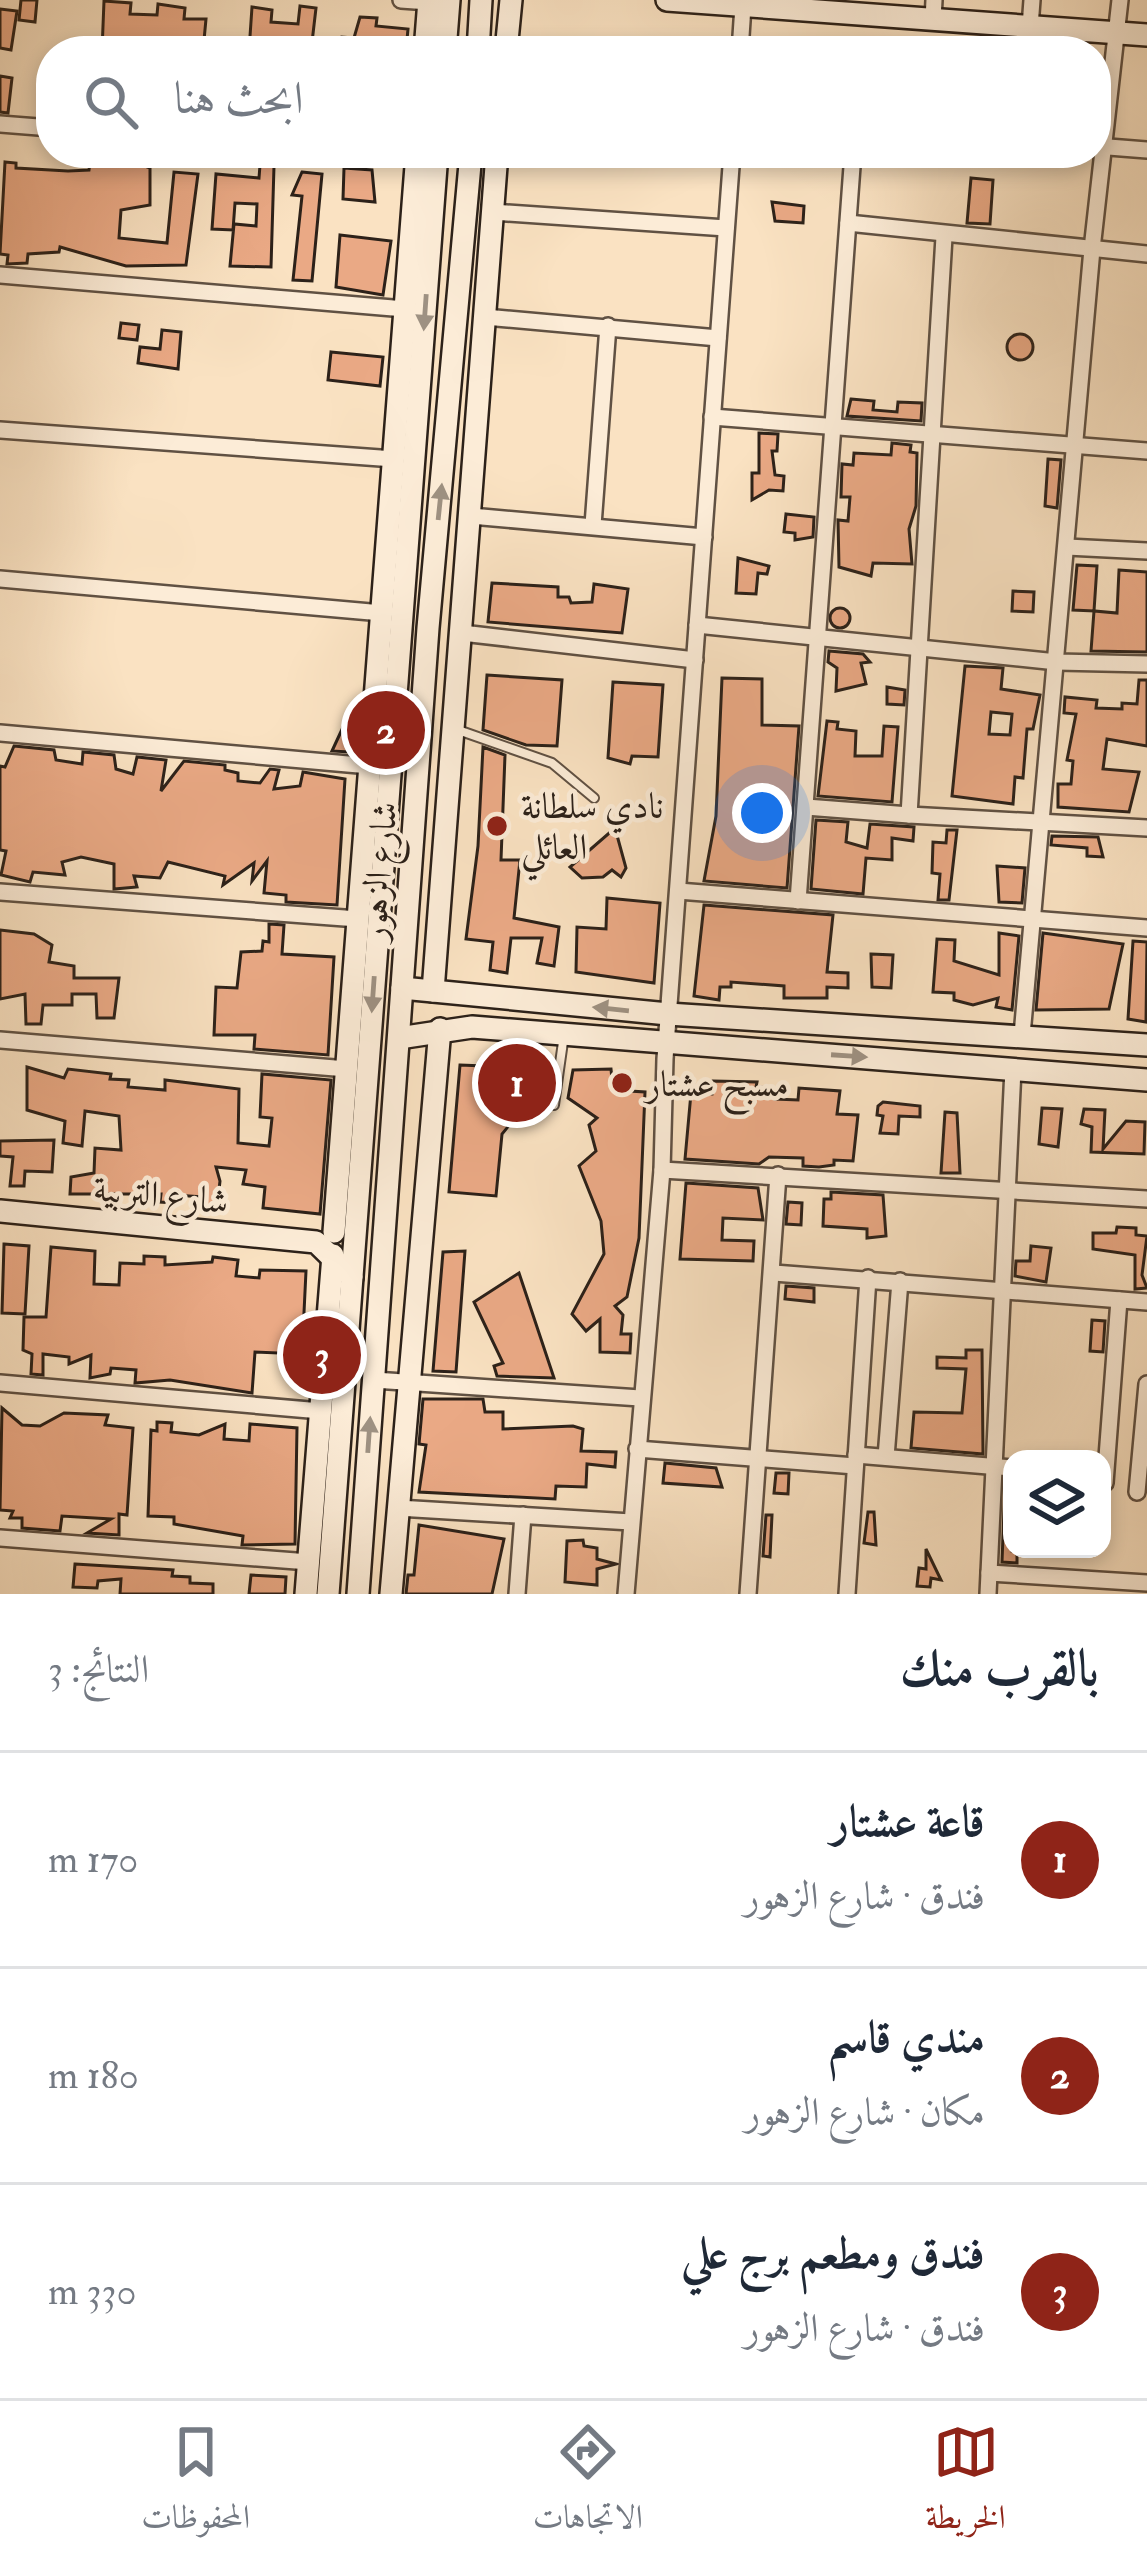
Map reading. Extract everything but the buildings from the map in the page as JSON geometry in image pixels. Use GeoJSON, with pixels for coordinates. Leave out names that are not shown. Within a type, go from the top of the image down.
{"type":"FeatureCollection","features":[{"type":"Feature","properties":{"kind":"street"},"geometry":{"type":"LineString","coordinates":[[401,0],[435,1]]}},
{"type":"Feature","properties":{"kind":"street"},"geometry":{"type":"LineString","coordinates":[[479,36],[481,0]]}},
{"type":"Feature","properties":{"kind":"street"},"geometry":{"type":"LineString","coordinates":[[508,36],[512,0]]}},
{"type":"Feature","properties":{"kind":"street"},"geometry":{"type":"LineString","coordinates":[[667,0],[934,10],[1030,27],[1147,35]]}},
{"type":"Feature","properties":{"kind":"street"},"geometry":{"type":"LineString","coordinates":[[1030,27],[1032,0]]}},
{"type":"Feature","properties":{"kind":"street"},"geometry":{"type":"LineString","coordinates":[[1111,75],[1120,0]]}},
{"type":"Feature","properties":{"kind":"street"},"geometry":{"type":"LineString","coordinates":[[428,36],[435,1]]}},
{"type":"Feature","properties":{"kind":"street"},"geometry":{"type":"LineString","coordinates":[[435,1],[442,36]]}},
{"type":"Feature","properties":{"kind":"street"},"geometry":{"type":"LineString","coordinates":[[741,36],[743,6]]}},
{"type":"Feature","properties":{"kind":"street"},"geometry":{"type":"LineString","coordinates":[[0,124],[36,127]]}},
{"type":"Feature","properties":{"kind":"street"},"geometry":{"type":"LineString","coordinates":[[1111,147],[1147,150]]}},
{"type":"Feature","properties":{"kind":"street","name":"شارع الزهور"},"geometry":{"type":"LineString","coordinates":[[328,1594],[357,1202],[376,824],[393,608],[407,547],[423,168]]}},
{"type":"Feature","properties":{"kind":"street","name":"شارع الزهور"},"geometry":{"type":"LineString","coordinates":[[358,1594],[430,604],[470,168]]}},
{"type":"Feature","properties":{"kind":"street"},"geometry":{"type":"LineString","coordinates":[[433,991],[496,168]]}},
{"type":"Feature","properties":{"kind":"street"},"geometry":{"type":"LineString","coordinates":[[626,1594],[662,1170],[668,1014],[731,168]]}},
{"type":"Feature","properties":{"kind":"street"},"geometry":{"type":"LineString","coordinates":[[797,901],[852,168]]}},
{"type":"Feature","properties":{"kind":"street"},"geometry":{"type":"LineString","coordinates":[[1022,1036],[1099,168]]}},
{"type":"Feature","properties":{"kind":"street"},"geometry":{"type":"LineString","coordinates":[[493,212],[726,228]]}},
{"type":"Feature","properties":{"kind":"street"},"geometry":{"type":"LineString","coordinates":[[848,224],[1147,254]]}},
{"type":"Feature","properties":{"kind":"street"},"geometry":{"type":"LineString","coordinates":[[909,815],[944,237]]}},
{"type":"Feature","properties":{"kind":"street"},"geometry":{"type":"LineString","coordinates":[[306,1594],[328,1243],[358,919],[376,824],[370,766],[393,608],[394,459],[405,309],[420,240]]}},
{"type":"Feature","properties":{"kind":"street"},"geometry":{"type":"LineString","coordinates":[[462,274],[488,275]]}},
{"type":"Feature","properties":{"kind":"street"},"geometry":{"type":"LineString","coordinates":[[0,275],[405,309]]}},
{"type":"Feature","properties":{"kind":"street"},"geometry":{"type":"LineString","coordinates":[[485,317],[718,338]]}},
{"type":"Feature","properties":{"kind":"street"},"geometry":{"type":"LineString","coordinates":[[593,525],[608,326]]}},
{"type":"Feature","properties":{"kind":"street"},"geometry":{"type":"LineString","coordinates":[[712,417],[1147,451]]}},
{"type":"Feature","properties":{"kind":"street"},"geometry":{"type":"LineString","coordinates":[[0,430],[394,459]]}},
{"type":"Feature","properties":{"kind":"street"},"geometry":{"type":"LineString","coordinates":[[471,516],[704,537]]}},
{"type":"Feature","properties":{"kind":"street"},"geometry":{"type":"LineString","coordinates":[[407,547],[421,554],[435,547]]}},
{"type":"Feature","properties":{"kind":"street"},"geometry":{"type":"LineString","coordinates":[[1067,547],[1147,551]]}},
{"type":"Feature","properties":{"kind":"street"},"geometry":{"type":"LineString","coordinates":[[0,579],[393,608],[416,598],[430,604]]}},
{"type":"Feature","properties":{"kind":"street"},"geometry":{"type":"LineString","coordinates":[[697,625],[1057,662],[1147,664]]}},
{"type":"Feature","properties":{"kind":"street"},"geometry":{"type":"LineString","coordinates":[[462,633],[695,660]]}},
{"type":"Feature","properties":{"kind":"street"},"geometry":{"type":"LineString","coordinates":[[0,733],[370,766]]}},
{"type":"Feature","properties":{"kind":"street"},"geometry":{"type":"LineString","coordinates":[[806,807],[1147,828]]}},
{"type":"Feature","properties":{"kind":"street"},"geometry":{"type":"LineString","coordinates":[[415,829],[447,831]]}},
{"type":"Feature","properties":{"kind":"street"},"geometry":{"type":"LineString","coordinates":[[678,891],[1147,928]]}},
{"type":"Feature","properties":{"kind":"street"},"geometry":{"type":"LineString","coordinates":[[0,892],[358,919]]}},
{"type":"Feature","properties":{"kind":"street"},"geometry":{"type":"LineString","coordinates":[[402,988],[668,1014],[1147,1045]]}},
{"type":"Feature","properties":{"kind":"street"},"geometry":{"type":"LineString","coordinates":[[700,1045],[701,1016]]}},
{"type":"Feature","properties":{"kind":"street"},"geometry":{"type":"LineString","coordinates":[[399,1038],[440,1028],[564,1034],[1147,1080]]}},
{"type":"Feature","properties":{"kind":"street"},"geometry":{"type":"LineString","coordinates":[[392,1594],[440,1028]]}},
{"type":"Feature","properties":{"kind":"street"},"geometry":{"type":"LineString","coordinates":[[955,1064],[959,1030]]}},
{"type":"Feature","properties":{"kind":"street"},"geometry":{"type":"LineString","coordinates":[[0,1040],[347,1069]]}},
{"type":"Feature","properties":{"kind":"street"},"geometry":{"type":"LineString","coordinates":[[1004,1450],[1013,1070]]}},
{"type":"Feature","properties":{"kind":"street"},"geometry":{"type":"LineString","coordinates":[[662,1170],[1010,1187],[1147,1199]]}},
{"type":"Feature","properties":{"kind":"street"},"geometry":{"type":"LineString","coordinates":[[748,1594],[775,1273],[778,1175]]}},
{"type":"Feature","properties":{"kind":"street"},"geometry":{"type":"LineString","coordinates":[[328,1243],[357,1202]]}},
{"type":"Feature","properties":{"kind":"street","name":"شارع التربية"},"geometry":{"type":"LineString","coordinates":[[0,1211],[328,1243]]}},
{"type":"Feature","properties":{"kind":"street"},"geometry":{"type":"LineString","coordinates":[[328,1243],[352,1277]]}},
{"type":"Feature","properties":{"kind":"street"},"geometry":{"type":"LineString","coordinates":[[775,1273],[1147,1302]]}},
{"type":"Feature","properties":{"kind":"street"},"geometry":{"type":"LineString","coordinates":[[847,1594],[868,1278]]}},
{"type":"Feature","properties":{"kind":"street"},"geometry":{"type":"LineString","coordinates":[[886,1457],[900,1281]]}},
{"type":"Feature","properties":{"kind":"street"},"geometry":{"type":"LineString","coordinates":[[1106,1450],[1119,1300]]}},
{"type":"Feature","properties":{"kind":"street"},"geometry":{"type":"LineString","coordinates":[[374,1380],[640,1398]]}},
{"type":"Feature","properties":{"kind":"street"},"geometry":{"type":"LineString","coordinates":[[0,1383],[320,1411]]}},
{"type":"Feature","properties":{"kind":"street"},"geometry":{"type":"LineString","coordinates":[[1111,1485],[1142,1492],[1147,1384]]}},
{"type":"Feature","properties":{"kind":"street"},"geometry":{"type":"LineString","coordinates":[[637,1449],[758,1459],[886,1457],[1003,1467]]}},
{"type":"Feature","properties":{"kind":"street"},"geometry":{"type":"LineString","coordinates":[[988,1594],[1003,1474]]}},
{"type":"Feature","properties":{"kind":"street"},"geometry":{"type":"LineString","coordinates":[[336,1500],[351,1505],[365,1498]]}},
{"type":"Feature","properties":{"kind":"street"},"geometry":{"type":"LineString","coordinates":[[398,1508],[631,1522]]}},
{"type":"Feature","properties":{"kind":"street"},"geometry":{"type":"LineString","coordinates":[[517,1594],[523,1515]]}},
{"type":"Feature","properties":{"kind":"street"},"geometry":{"type":"LineString","coordinates":[[0,1538],[309,1562]]}},
{"type":"Feature","properties":{"kind":"street"},"geometry":{"type":"LineString","coordinates":[[332,1546],[346,1539],[361,1545]]}},
{"type":"Feature","properties":{"kind":"street"},"geometry":{"type":"LineString","coordinates":[[989,1573],[1147,1583]]}},
{"type":"Feature","properties":{"kind":"lane"},"geometry":{"type":"LineString","coordinates":[[455,730],[552,763],[594,798]]}},
{"type":"Feature","properties":{"kind":"lane"},"geometry":{"type":"LineString","coordinates":[[554,1105],[564,1034]]}},
{"type":"Feature","properties":{"kind":"place","name":"مندي قاسم"},"geometry":{"type":"Point","coordinates":[386,730]}},
{"type":"Feature","properties":{"kind":"place","name":"نادي سلطانة العائلي"},"geometry":{"type":"Point","coordinates":[497,826]}},
{"type":"Feature","properties":{"kind":"place","name":"قاعة عشتار"},"geometry":{"type":"Point","coordinates":[517,1083]}},
{"type":"Feature","properties":{"kind":"place","name":"مسبح عشتار"},"geometry":{"type":"Point","coordinates":[622,1083]}},
{"type":"Feature","properties":{"kind":"place","name":"فندق ومطعم برج علي"},"geometry":{"type":"Point","coordinates":[322,1355]}}]}
